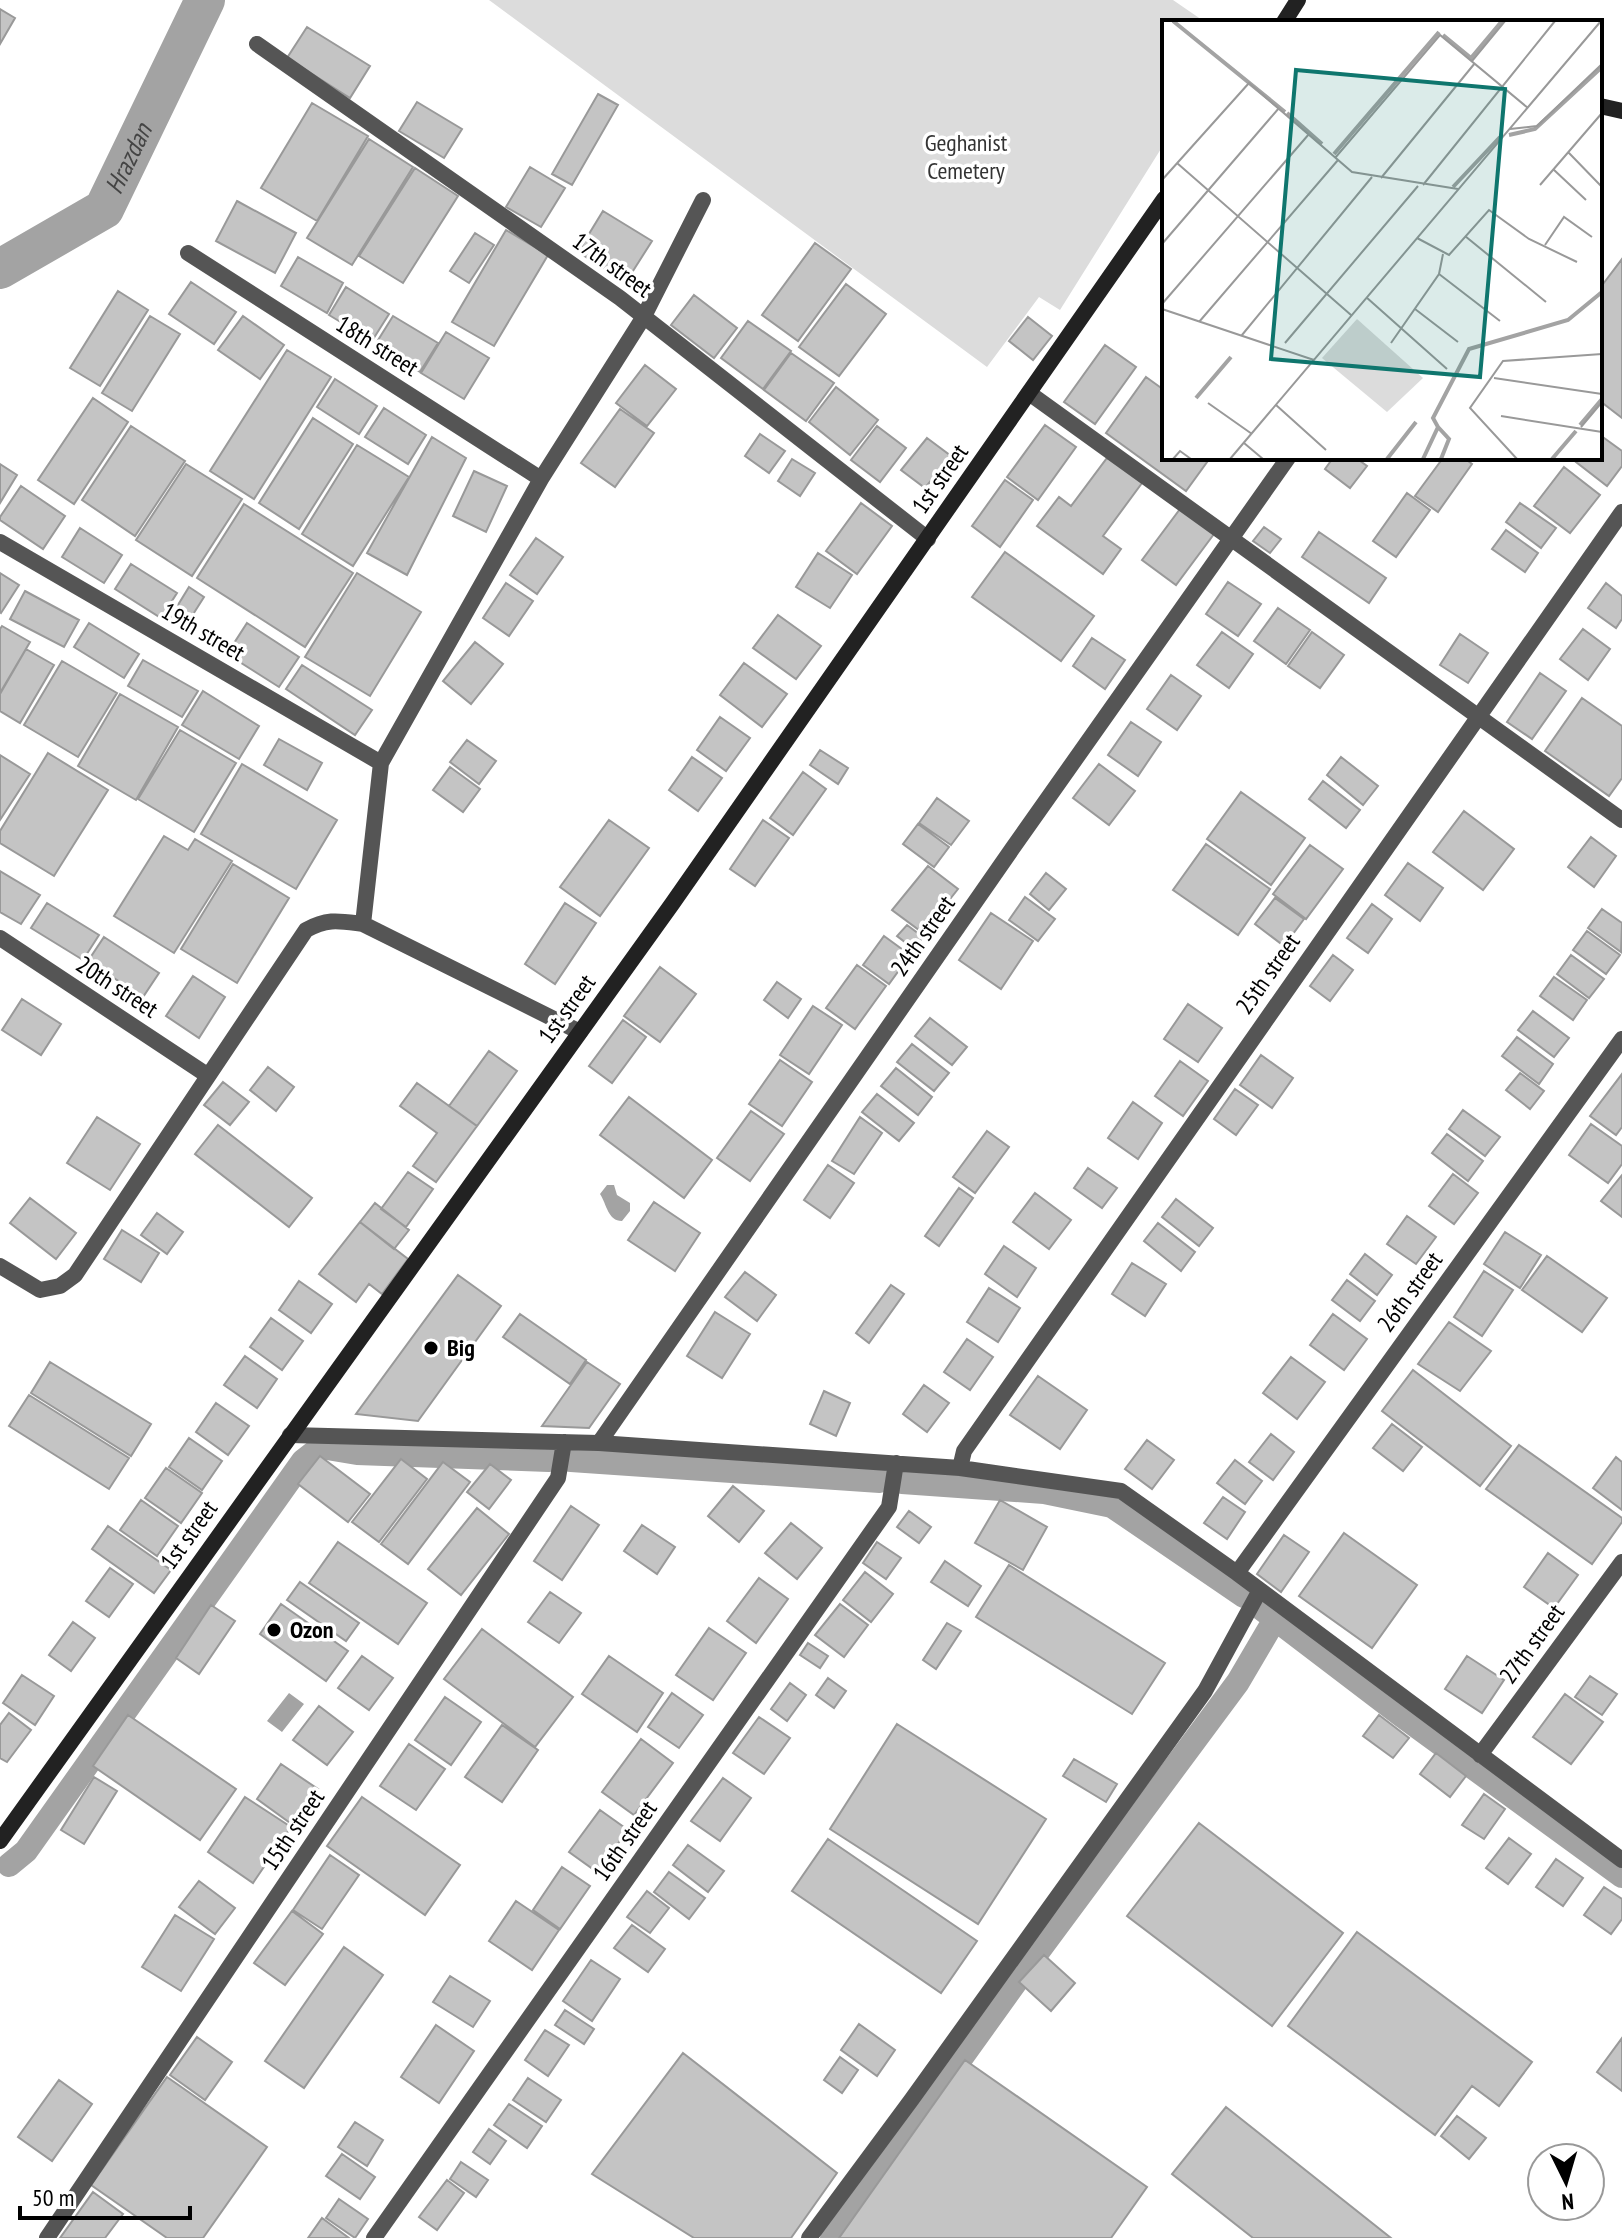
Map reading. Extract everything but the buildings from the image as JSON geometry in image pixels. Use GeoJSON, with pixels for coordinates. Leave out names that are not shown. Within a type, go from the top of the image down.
{"type":"FeatureCollection","features":[{"type":"Feature","properties":{"kind":"main road"},"geometry":{"type":"LineString","coordinates":[[1286,20],[1298,0]]}},
{"type":"Feature","properties":{"kind":"main road"},"geometry":{"type":"LineString","coordinates":[[1602,106],[1622,111]]}},
{"type":"Feature","properties":{"kind":"main road","name":"1st street"},"geometry":{"type":"LineString","coordinates":[[0,1841],[580,1032],[1162,202]]}},
{"type":"Feature","properties":{"kind":"street","name":"17th street"},"geometry":{"type":"LineString","coordinates":[[257,44],[620,298],[928,539]]}},
{"type":"Feature","properties":{"kind":"street"},"geometry":{"type":"LineString","coordinates":[[363,924],[381,763],[541,479],[643,318],[703,200]]}},
{"type":"Feature","properties":{"kind":"street","name":"18th street"},"geometry":{"type":"LineString","coordinates":[[188,253],[541,479]]}},
{"type":"Feature","properties":{"kind":"street"},"geometry":{"type":"LineString","coordinates":[[1029,393],[1622,820]]}},
{"type":"Feature","properties":{"kind":"street","name":"24th street"},"geometry":{"type":"LineString","coordinates":[[599,1443],[1287,460]]}},
{"type":"Feature","properties":{"kind":"street","name":"25th street"},"geometry":{"type":"LineString","coordinates":[[960,1468],[964,1451],[1622,512]]}},
{"type":"Feature","properties":{"kind":"street","name":"19th street"},"geometry":{"type":"LineString","coordinates":[[0,542],[381,763]]}},
{"type":"Feature","properties":{"kind":"street"},"geometry":{"type":"LineString","coordinates":[[0,1266],[40,1290],[60,1286],[75,1275],[306,930],[320,922],[335,920],[363,924],[580,1032]]}},
{"type":"Feature","properties":{"kind":"street","name":"20th street"},"geometry":{"type":"LineString","coordinates":[[0,938],[207,1075]]}},
{"type":"Feature","properties":{"kind":"street","name":"26th street"},"geometry":{"type":"LineString","coordinates":[[1237,1573],[1622,1039]]}},
{"type":"Feature","properties":{"kind":"street"},"geometry":{"type":"LineString","coordinates":[[290,1435],[599,1443],[896,1463],[960,1468],[1121,1491],[1237,1573],[1622,1860]]}},
{"type":"Feature","properties":{"kind":"street","name":"15th street"},"geometry":{"type":"LineString","coordinates":[[47,2238],[558,1478],[564,1442]]}},
{"type":"Feature","properties":{"kind":"street","name":"16th street"},"geometry":{"type":"LineString","coordinates":[[374,2238],[889,1507],[896,1463]]}},
{"type":"Feature","properties":{"kind":"street","name":"27th street"},"geometry":{"type":"LineString","coordinates":[[1480,1755],[1622,1562]]}},
{"type":"Feature","properties":{"kind":"street"},"geometry":{"type":"LineString","coordinates":[[809,2238],[1205,1691],[1260,1590]]}},
{"type":"Feature","properties":{"kind":"green space","name":"Geghanist Cemetery"},"geometry":{"type":"Polygon","coordinates":[[[489,0],[1173,0],[1202,20],[1162,20],[1162,147],[1060,310],[1039,297],[987,367],[489,0]]]}},
{"type":"Feature","properties":{"kind":"shaded area"},"geometry":{"type":"Polygon","coordinates":[[[607,1185],[614,1185],[617,1195],[630,1203],[630,1211],[622,1221],[611,1215],[600,1194],[607,1185]]]}},
{"type":"Feature","properties":{"kind":"shaded area"},"geometry":{"type":"Polygon","coordinates":[[[289,1693],[304,1704],[282,1732],[267,1721],[289,1693]]]}},
{"type":"Feature","properties":{"kind":"waterway","name":"Hrazdan"},"geometry":{"type":"LineString","coordinates":[[0,269],[104,209],[205,0]]}},
{"type":"Feature","properties":{"kind":"waterway"},"geometry":{"type":"LineString","coordinates":[[9,1865],[26,1851],[303,1461],[321,1447],[357,1453],[549,1460]]}},
{"type":"Feature","properties":{"kind":"waterway"},"geometry":{"type":"LineString","coordinates":[[571,1460],[880,1481]]}},
{"type":"Feature","properties":{"kind":"waterway"},"geometry":{"type":"LineString","coordinates":[[902,1482],[1044,1492],[1112,1506],[1244,1596]]}},
{"type":"Feature","properties":{"kind":"waterway"},"geometry":{"type":"LineString","coordinates":[[1258,1606],[1622,1876]]}},
{"type":"Feature","properties":{"kind":"waterway"},"geometry":{"type":"LineString","coordinates":[[832,2238],[1023,1972],[1238,1682],[1275,1619]]}},
{"type":"Feature","properties":{"kind":"place","name":"Big"},"geometry":{"type":"Point","coordinates":[431,1348]}},
{"type":"Feature","properties":{"kind":"place","name":"Ozon"},"geometry":{"type":"Point","coordinates":[274,1630]}}]}
